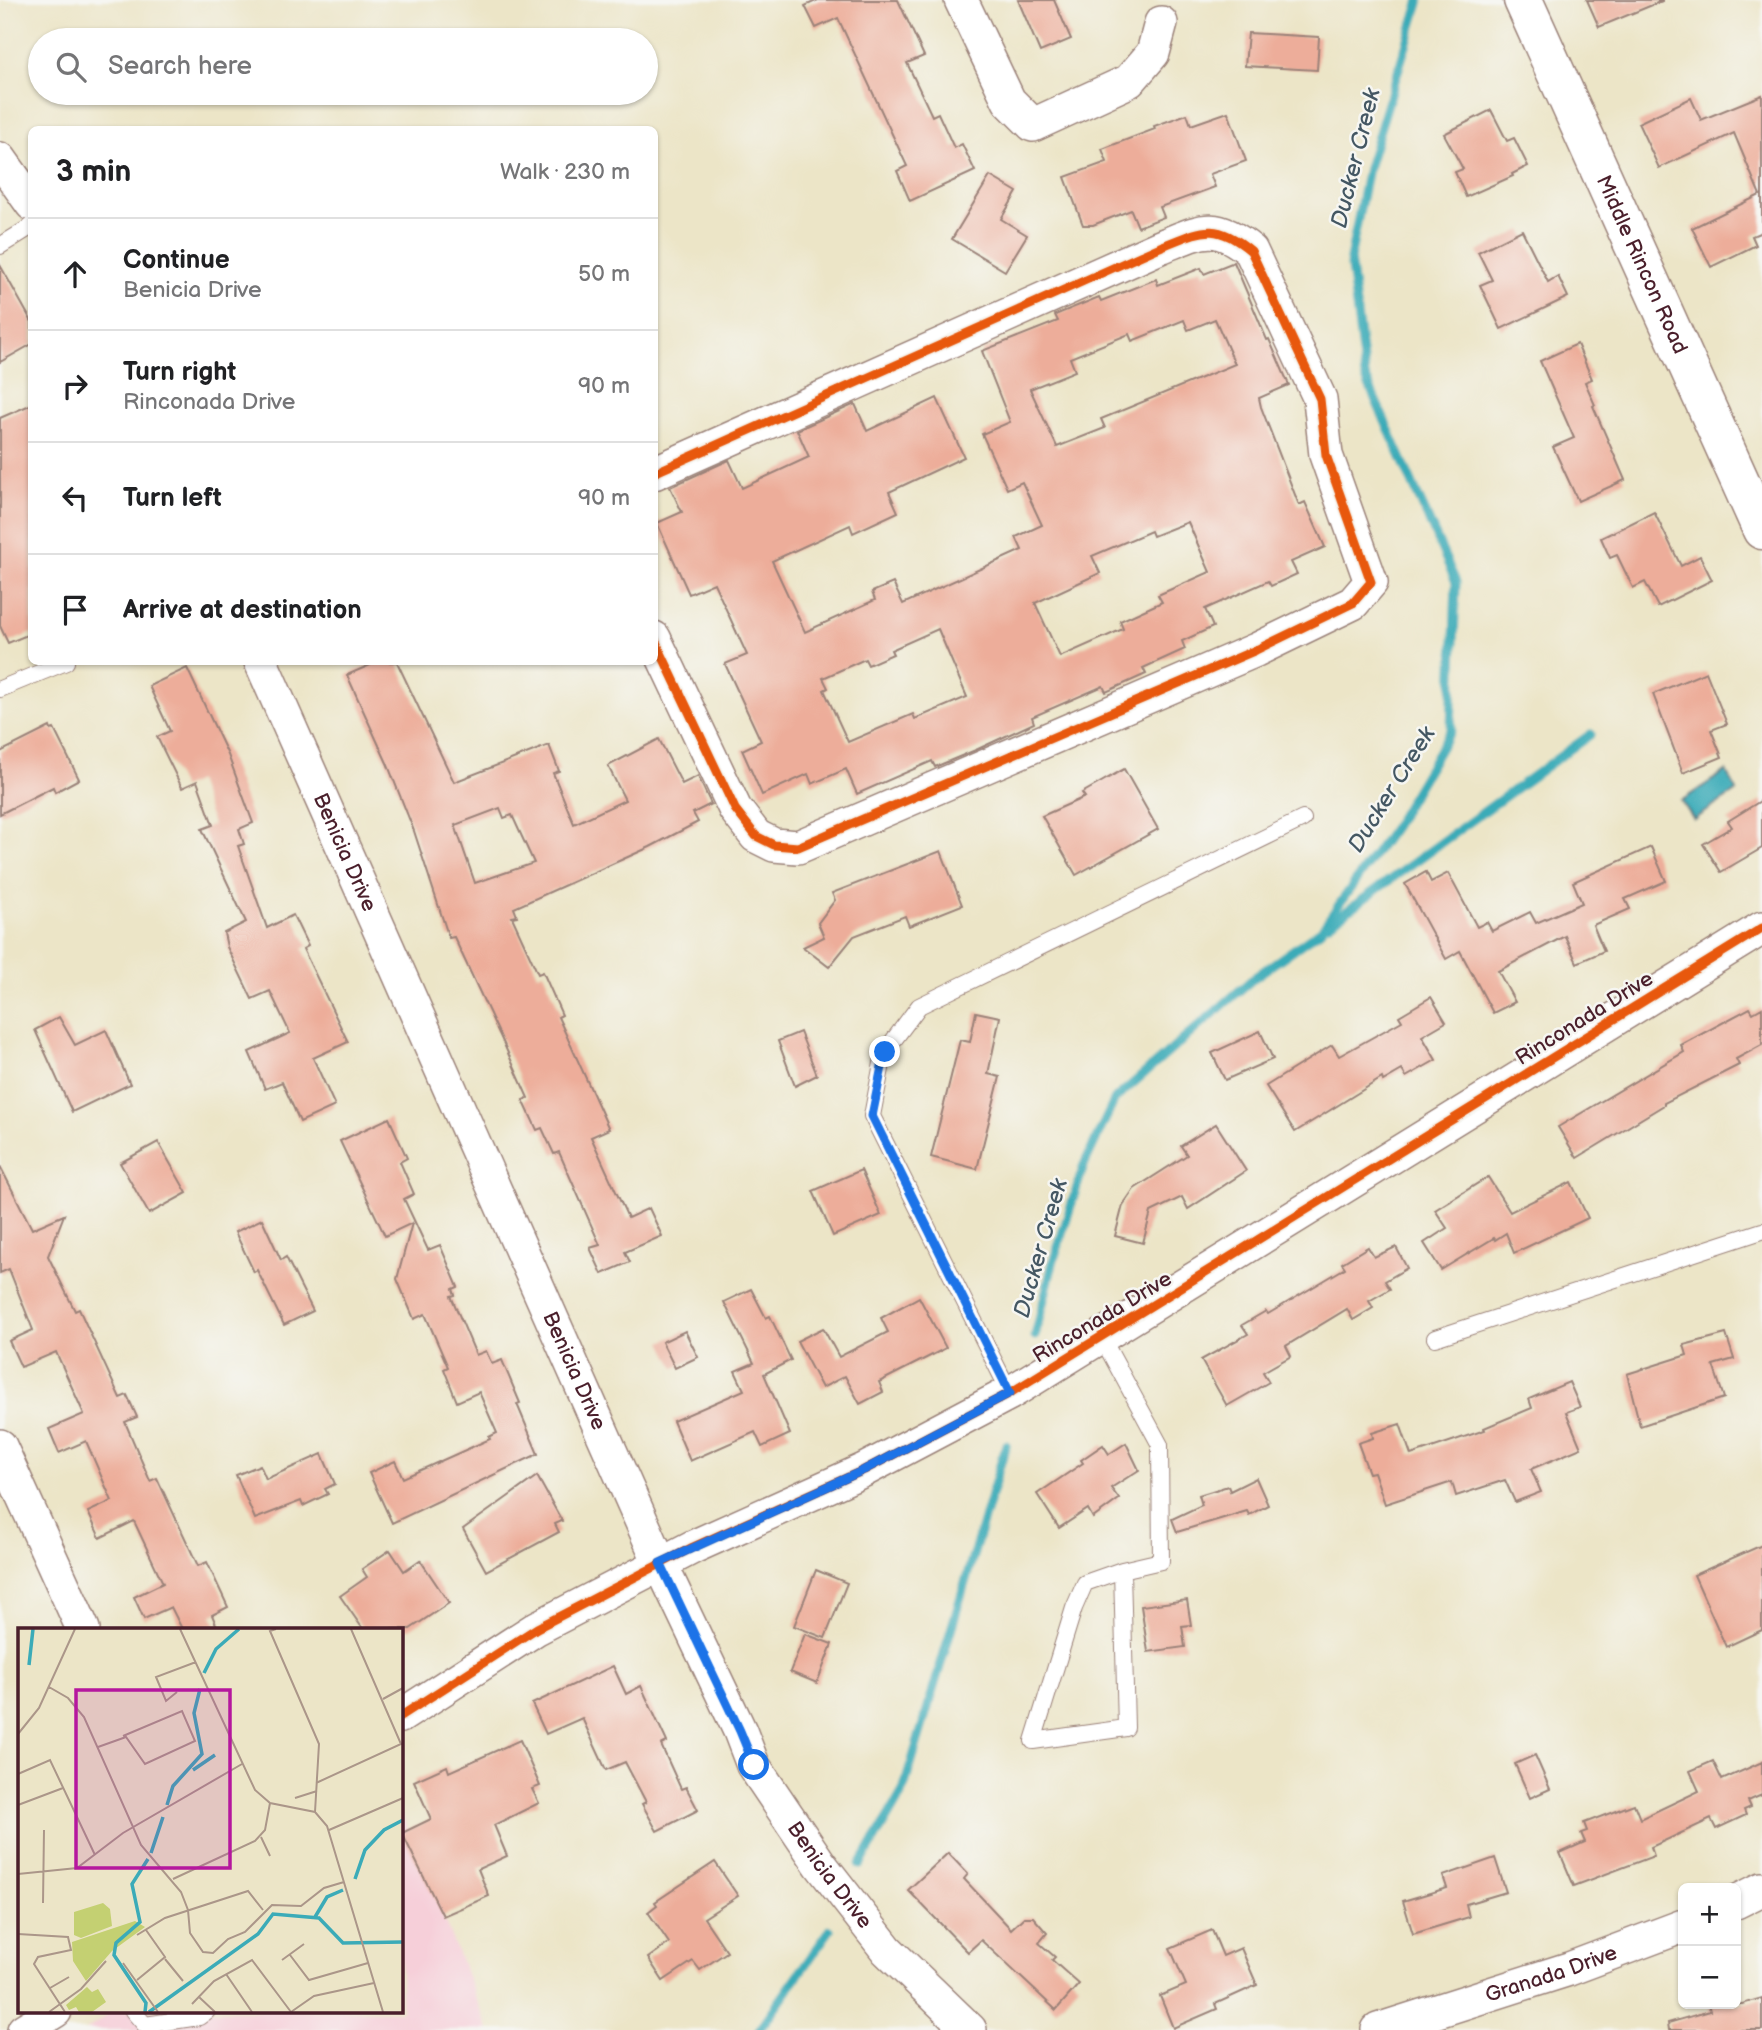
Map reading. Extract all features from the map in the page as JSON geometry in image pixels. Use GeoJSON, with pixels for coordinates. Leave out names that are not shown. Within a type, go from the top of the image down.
{"type":"FeatureCollection","features":[{"type":"Feature","properties":{"kind":"street"},"geometry":{"type":"LineString","coordinates":[[961,0],[1009,101],[1033,125],[1129,81],[1153,53],[1161,23]]}},
{"type":"Feature","properties":{"kind":"street","name":"Middle Rincon Road"},"geometry":{"type":"LineString","coordinates":[[1523,0],[1762,530]]}},
{"type":"Feature","properties":{"kind":"street"},"geometry":{"type":"LineString","coordinates":[[0,159],[28,198]]}},
{"type":"Feature","properties":{"kind":"street"},"geometry":{"type":"LineString","coordinates":[[658,471],[1160,247],[1200,232],[1217,230],[1235,237],[1251,251],[1320,399],[1326,454],[1371,582],[1353,603],[1256,650],[798,847],[774,845],[756,836],[735,809],[658,646]]}},
{"type":"Feature","properties":{"kind":"street","name":"Benicia Drive"},"geometry":{"type":"LineString","coordinates":[[262,665],[660,1563],[754,1765],[820,1864],[887,1950],[970,2030]]}},
{"type":"Feature","properties":{"kind":"street","name":"Rinconada Drive"},"geometry":{"type":"LineString","coordinates":[[402,1715],[537,1628],[660,1563],[864,1470],[1010,1393],[1762,928]]}},
{"type":"Feature","properties":{"kind":"street"},"geometry":{"type":"LineString","coordinates":[[0,1446],[83,1628]]}},
{"type":"Feature","properties":{"kind":"street"},"geometry":{"type":"LineString","coordinates":[[1741,1900],[1762,1889]]}},
{"type":"Feature","properties":{"kind":"street","name":"Granada Drive"},"geometry":{"type":"LineString","coordinates":[[1378,2030],[1569,1969],[1678,1928]]}},
{"type":"Feature","properties":{"kind":"street"},"geometry":{"type":"LineString","coordinates":[[24,2030],[53,2012]]}},
{"type":"Feature","properties":{"kind":"lane"},"geometry":{"type":"LineString","coordinates":[[0,246],[28,228]]}},
{"type":"Feature","properties":{"kind":"lane"},"geometry":{"type":"LineString","coordinates":[[0,689],[59,665]]}},
{"type":"Feature","properties":{"kind":"lane"},"geometry":{"type":"LineString","coordinates":[[1010,1393],[872,1116],[884,1053],[919,1006],[1303,820]]}},
{"type":"Feature","properties":{"kind":"lane"},"geometry":{"type":"LineString","coordinates":[[1434,1338],[1762,1231]]}},
{"type":"Feature","properties":{"kind":"lane"},"geometry":{"type":"LineString","coordinates":[[1102,1338],[1160,1445],[1161,1560],[1122,1570],[1085,1583],[1074,1608],[1033,1741],[1126,1728],[1122,1570]]}},
{"type":"Feature","properties":{"kind":"lane"},"geometry":{"type":"LineString","coordinates":[[134,2012],[145,2025],[199,2017],[206,2012]]}},
{"type":"Feature","properties":{"kind":"shaded area"},"geometry":{"type":"Polygon","coordinates":[[[402,1815],[489,2030],[86,2030],[112,2012],[402,2012],[402,1815]]]}},
{"type":"Feature","properties":{"kind":"water"},"geometry":{"type":"Polygon","coordinates":[[[1726,771],[1737,791],[1694,819],[1681,801],[1726,771]]]}},
{"type":"Feature","properties":{"kind":"building"},"geometry":{"type":"Polygon","coordinates":[[[818,0],[898,0],[924,56],[907,63],[932,116],[938,113],[954,148],[962,144],[975,171],[910,201],[897,171],[907,166],[838,18],[816,28],[805,6],[818,0]]]}},
{"type":"Feature","properties":{"kind":"building"},"geometry":{"type":"Polygon","coordinates":[[[1018,0],[1054,0],[1071,39],[1040,52],[1018,0]]]}},
{"type":"Feature","properties":{"kind":"building"},"geometry":{"type":"Polygon","coordinates":[[[1587,0],[1662,0],[1662,1],[1599,27],[1587,0]]]}},
{"type":"Feature","properties":{"kind":"building"},"geometry":{"type":"Polygon","coordinates":[[[1248,33],[1319,37],[1317,70],[1245,66],[1248,33]]]}},
{"type":"Feature","properties":{"kind":"building"},"geometry":{"type":"Polygon","coordinates":[[[1762,95],[1762,232],[1752,236],[1756,245],[1711,267],[1692,228],[1760,195],[1734,133],[1659,168],[1638,123],[1691,98],[1701,120],[1762,95]]]}},
{"type":"Feature","properties":{"kind":"building"},"geometry":{"type":"Polygon","coordinates":[[[1491,110],[1507,141],[1514,138],[1528,166],[1512,174],[1513,176],[1466,197],[1455,172],[1463,169],[1444,134],[1491,110]]]}},
{"type":"Feature","properties":{"kind":"building"},"geometry":{"type":"Polygon","coordinates":[[[1228,112],[1246,161],[1210,174],[1215,187],[1160,207],[1164,217],[1138,227],[1131,210],[1093,225],[1083,225],[1065,177],[1107,162],[1102,149],[1155,129],[1154,126],[1187,114],[1191,125],[1228,112]]]}},
{"type":"Feature","properties":{"kind":"building"},"geometry":{"type":"Polygon","coordinates":[[[990,176],[1017,192],[1001,219],[1027,235],[1005,271],[952,239],[990,176]]]}},
{"type":"Feature","properties":{"kind":"building"},"geometry":{"type":"Polygon","coordinates":[[[1522,230],[1548,282],[1558,276],[1568,297],[1501,329],[1480,285],[1492,280],[1478,252],[1522,230]]]}},
{"type":"Feature","properties":{"kind":"building"},"geometry":{"type":"Polygon","coordinates":[[[1234,262],[1267,340],[1269,339],[1289,385],[1259,398],[1261,407],[1299,505],[1305,502],[1325,547],[1291,562],[1297,574],[1271,586],[1268,581],[1205,609],[1213,627],[1182,641],[1185,649],[1143,668],[1146,674],[1106,692],[1103,686],[1032,717],[1034,723],[978,749],[935,767],[932,761],[857,794],[846,769],[812,784],[808,774],[762,795],[742,750],[761,741],[725,664],[747,655],[714,583],[689,594],[658,525],[658,523],[682,512],[670,487],[729,460],[742,488],[809,457],[797,430],[855,404],[867,431],[937,398],[964,457],[889,492],[898,512],[853,533],[850,525],[772,561],[805,632],[875,600],[872,592],[893,583],[903,604],[1022,550],[1016,537],[1042,525],[1022,482],[1007,489],[982,434],[1010,422],[982,351],[1058,321],[1055,315],[1099,297],[1101,301],[1156,279],[1158,285],[1201,268],[1204,274],[1234,262]],[[1215,319],[1188,330],[1184,320],[1132,341],[1129,334],[1070,358],[1075,371],[1030,389],[1057,447],[1105,428],[1101,419],[1235,364],[1215,319]],[[1188,522],[1153,536],[1151,531],[1092,556],[1100,573],[1035,603],[1060,657],[1123,629],[1120,621],[1162,602],[1158,595],[1210,572],[1188,522]],[[938,629],[891,650],[893,654],[868,665],[865,659],[823,678],[828,688],[824,690],[848,742],[913,714],[915,719],[967,697],[938,629]]]}},
{"type":"Feature","properties":{"kind":"building"},"geometry":{"type":"Polygon","coordinates":[[[0,265],[28,315],[28,346],[0,362],[0,265]]]}},
{"type":"Feature","properties":{"kind":"building"},"geometry":{"type":"Polygon","coordinates":[[[1577,344],[1592,379],[1585,382],[1595,405],[1593,406],[1625,480],[1578,501],[1553,447],[1574,438],[1540,361],[1577,344]]]}},
{"type":"Feature","properties":{"kind":"building"},"geometry":{"type":"Polygon","coordinates":[[[28,406],[28,635],[8,643],[0,626],[0,418],[28,406]]]}},
{"type":"Feature","properties":{"kind":"building"},"geometry":{"type":"Polygon","coordinates":[[[1654,512],[1681,566],[1700,556],[1712,580],[1658,607],[1645,582],[1633,588],[1617,555],[1610,558],[1601,538],[1654,512]]]}},
{"type":"Feature","properties":{"kind":"building"},"geometry":{"type":"Polygon","coordinates":[[[370,665],[398,665],[454,782],[549,745],[559,771],[553,773],[574,824],[625,800],[608,766],[659,739],[682,784],[698,776],[711,804],[693,813],[698,822],[650,847],[514,908],[517,916],[512,917],[538,974],[543,972],[562,1015],[558,1017],[609,1129],[591,1137],[628,1218],[649,1208],[662,1236],[625,1252],[630,1262],[602,1274],[590,1248],[600,1245],[559,1152],[554,1154],[542,1128],[537,1130],[523,1100],[528,1098],[503,1042],[454,937],[449,938],[414,831],[347,675],[370,665]],[[500,808],[455,825],[475,883],[534,863],[512,815],[504,818],[500,808]]]}},
{"type":"Feature","properties":{"kind":"building"},"geometry":{"type":"Polygon","coordinates":[[[187,668],[228,755],[253,823],[239,829],[244,844],[238,846],[267,928],[293,915],[308,946],[303,949],[348,1042],[313,1058],[335,1106],[300,1122],[282,1082],[265,1089],[249,1052],[290,1033],[270,991],[252,999],[227,947],[224,933],[246,922],[202,829],[213,825],[197,781],[182,788],[157,737],[170,731],[149,686],[187,668]]]}},
{"type":"Feature","properties":{"kind":"building"},"geometry":{"type":"Polygon","coordinates":[[[1706,672],[1727,724],[1711,730],[1722,757],[1683,773],[1653,694],[1706,672]]]}},
{"type":"Feature","properties":{"kind":"building"},"geometry":{"type":"Polygon","coordinates":[[[50,727],[51,730],[54,729],[79,779],[55,792],[53,787],[0,814],[0,752],[50,727]]]}},
{"type":"Feature","properties":{"kind":"building"},"geometry":{"type":"Polygon","coordinates":[[[1124,769],[1158,829],[1076,875],[1042,816],[1085,797],[1082,793],[1124,769]]]}},
{"type":"Feature","properties":{"kind":"building"},"geometry":{"type":"Polygon","coordinates":[[[1762,800],[1762,848],[1721,872],[1703,844],[1732,827],[1728,821],[1762,800]]]}},
{"type":"Feature","properties":{"kind":"building"},"geometry":{"type":"Polygon","coordinates":[[[1651,847],[1666,881],[1625,899],[1630,909],[1593,925],[1604,951],[1577,963],[1565,936],[1498,971],[1515,1002],[1493,1013],[1460,951],[1446,959],[1405,884],[1426,872],[1431,882],[1448,873],[1477,927],[1487,922],[1492,931],[1530,912],[1536,923],[1582,903],[1573,882],[1651,847]]]}},
{"type":"Feature","properties":{"kind":"building"},"geometry":{"type":"Polygon","coordinates":[[[941,851],[962,905],[909,926],[905,916],[854,936],[829,967],[803,947],[824,937],[818,923],[835,900],[832,893],[941,851]]]}},
{"type":"Feature","properties":{"kind":"building"},"geometry":{"type":"Polygon","coordinates":[[[1431,997],[1446,1022],[1422,1036],[1436,1060],[1406,1077],[1402,1070],[1383,1081],[1382,1078],[1295,1132],[1266,1086],[1332,1045],[1339,1056],[1402,1021],[1399,1016],[1431,997]]]}},
{"type":"Feature","properties":{"kind":"building"},"geometry":{"type":"Polygon","coordinates":[[[1750,1008],[1753,1013],[1762,1008],[1762,1045],[1736,1059],[1739,1065],[1664,1103],[1577,1158],[1558,1127],[1684,1052],[1681,1045],[1750,1008]]]}},
{"type":"Feature","properties":{"kind":"building"},"geometry":{"type":"Polygon","coordinates":[[[976,1012],[1000,1017],[988,1074],[1000,1077],[977,1169],[931,1157],[960,1040],[970,1042],[976,1012]]]}},
{"type":"Feature","properties":{"kind":"building"},"geometry":{"type":"Polygon","coordinates":[[[59,1017],[75,1045],[106,1030],[130,1084],[72,1112],[35,1030],[59,1017]]]}},
{"type":"Feature","properties":{"kind":"building"},"geometry":{"type":"Polygon","coordinates":[[[1260,1031],[1273,1059],[1225,1080],[1212,1053],[1260,1031]]]}},
{"type":"Feature","properties":{"kind":"building"},"geometry":{"type":"Polygon","coordinates":[[[800,1032],[817,1075],[795,1086],[778,1041],[800,1032]]]}},
{"type":"Feature","properties":{"kind":"building"},"geometry":{"type":"Polygon","coordinates":[[[389,1118],[407,1158],[400,1162],[414,1194],[404,1199],[428,1250],[440,1245],[458,1287],[453,1289],[455,1295],[451,1296],[476,1355],[486,1351],[492,1364],[502,1360],[538,1454],[392,1523],[369,1473],[395,1461],[403,1478],[490,1439],[489,1437],[497,1433],[479,1392],[457,1402],[444,1369],[448,1367],[425,1314],[414,1319],[397,1279],[412,1223],[385,1236],[340,1141],[389,1118]]]}},
{"type":"Feature","properties":{"kind":"building"},"geometry":{"type":"Polygon","coordinates":[[[1216,1124],[1246,1171],[1188,1209],[1182,1197],[1151,1212],[1143,1243],[1115,1236],[1123,1205],[1134,1189],[1187,1155],[1181,1146],[1216,1124]]]}},
{"type":"Feature","properties":{"kind":"building"},"geometry":{"type":"Polygon","coordinates":[[[158,1142],[187,1193],[149,1214],[120,1163],[158,1142]]]}},
{"type":"Feature","properties":{"kind":"building"},"geometry":{"type":"Polygon","coordinates":[[[0,1166],[32,1229],[64,1215],[48,1256],[75,1311],[79,1309],[120,1398],[127,1395],[137,1417],[125,1422],[150,1481],[157,1478],[198,1566],[207,1562],[228,1607],[212,1615],[218,1628],[182,1628],[171,1607],[144,1619],[134,1597],[163,1583],[134,1521],[100,1538],[88,1512],[112,1501],[86,1441],[59,1453],[49,1429],[84,1414],[56,1352],[21,1367],[9,1341],[33,1330],[9,1269],[0,1273],[0,1166]]]}},
{"type":"Feature","properties":{"kind":"building"},"geometry":{"type":"Polygon","coordinates":[[[861,1170],[881,1215],[833,1236],[813,1191],[861,1170]]]}},
{"type":"Feature","properties":{"kind":"building"},"geometry":{"type":"Polygon","coordinates":[[[1488,1177],[1510,1212],[1571,1182],[1588,1218],[1514,1253],[1506,1233],[1441,1270],[1424,1243],[1447,1228],[1435,1210],[1488,1177]]]}},
{"type":"Feature","properties":{"kind":"building"},"geometry":{"type":"Polygon","coordinates":[[[262,1219],[281,1260],[286,1257],[313,1311],[284,1325],[235,1232],[262,1219]]]}},
{"type":"Feature","properties":{"kind":"building"},"geometry":{"type":"Polygon","coordinates":[[[1368,1247],[1374,1257],[1396,1247],[1407,1268],[1385,1281],[1390,1289],[1369,1301],[1373,1308],[1353,1320],[1347,1309],[1286,1346],[1291,1356],[1263,1372],[1269,1382],[1227,1406],[1201,1360],[1248,1334],[1242,1325],[1266,1311],[1268,1314],[1345,1268],[1342,1263],[1368,1247]]]}},
{"type":"Feature","properties":{"kind":"building"},"geometry":{"type":"Polygon","coordinates":[[[751,1289],[766,1318],[770,1316],[791,1360],[764,1374],[790,1434],[762,1447],[755,1432],[690,1461],[673,1421],[744,1390],[735,1371],[754,1363],[724,1302],[751,1289]]]}},
{"type":"Feature","properties":{"kind":"building"},"geometry":{"type":"Polygon","coordinates":[[[919,1297],[946,1348],[879,1382],[883,1392],[860,1404],[845,1376],[822,1388],[797,1341],[823,1328],[839,1357],[888,1332],[881,1318],[919,1297]]]}},
{"type":"Feature","properties":{"kind":"building"},"geometry":{"type":"Polygon","coordinates":[[[685,1331],[698,1357],[675,1368],[662,1342],[685,1331]]]}},
{"type":"Feature","properties":{"kind":"building"},"geometry":{"type":"Polygon","coordinates":[[[1726,1334],[1734,1359],[1713,1365],[1724,1398],[1640,1426],[1627,1374],[1687,1355],[1684,1345],[1726,1334]]]}},
{"type":"Feature","properties":{"kind":"building"},"geometry":{"type":"Polygon","coordinates":[[[1569,1382],[1580,1407],[1566,1412],[1581,1448],[1531,1469],[1541,1492],[1515,1502],[1505,1480],[1456,1496],[1452,1482],[1385,1504],[1374,1472],[1369,1473],[1358,1443],[1373,1438],[1372,1433],[1400,1424],[1411,1455],[1485,1430],[1484,1428],[1532,1408],[1529,1399],[1569,1382]]]}},
{"type":"Feature","properties":{"kind":"building"},"geometry":{"type":"Polygon","coordinates":[[[1126,1443],[1139,1470],[1111,1488],[1119,1499],[1093,1518],[1088,1509],[1059,1528],[1037,1494],[1083,1463],[1081,1460],[1103,1445],[1109,1454],[1126,1443]]]}},
{"type":"Feature","properties":{"kind":"building"},"geometry":{"type":"Polygon","coordinates":[[[322,1454],[335,1484],[325,1489],[328,1494],[303,1506],[301,1501],[255,1519],[236,1475],[260,1465],[266,1479],[322,1454]]]}},
{"type":"Feature","properties":{"kind":"building"},"geometry":{"type":"Polygon","coordinates":[[[537,1476],[562,1521],[555,1524],[559,1532],[486,1571],[463,1529],[537,1476]]]}},
{"type":"Feature","properties":{"kind":"building"},"geometry":{"type":"Polygon","coordinates":[[[1256,1478],[1268,1505],[1249,1515],[1247,1511],[1177,1532],[1172,1519],[1202,1505],[1199,1495],[1228,1486],[1230,1491],[1256,1478]]]}},
{"type":"Feature","properties":{"kind":"building"},"geometry":{"type":"Polygon","coordinates":[[[1762,1545],[1762,1630],[1726,1647],[1694,1575],[1762,1545]]]}},
{"type":"Feature","properties":{"kind":"building"},"geometry":{"type":"Polygon","coordinates":[[[390,1550],[404,1571],[420,1560],[449,1603],[410,1629],[362,1628],[340,1596],[367,1577],[362,1569],[390,1550]]]}},
{"type":"Feature","properties":{"kind":"building"},"geometry":{"type":"Polygon","coordinates":[[[816,1570],[847,1583],[825,1638],[794,1626],[816,1570]]]}},
{"type":"Feature","properties":{"kind":"building"},"geometry":{"type":"Polygon","coordinates":[[[1187,1600],[1191,1625],[1182,1626],[1185,1647],[1148,1652],[1141,1606],[1187,1600]]]}},
{"type":"Feature","properties":{"kind":"building"},"geometry":{"type":"Polygon","coordinates":[[[805,1634],[832,1644],[817,1683],[790,1672],[805,1634]]]}},
{"type":"Feature","properties":{"kind":"building"},"geometry":{"type":"Polygon","coordinates":[[[613,1666],[626,1694],[641,1686],[667,1742],[661,1745],[681,1789],[686,1787],[698,1810],[657,1831],[642,1804],[646,1802],[625,1762],[606,1770],[582,1718],[546,1734],[532,1704],[613,1666]]]}},
{"type":"Feature","properties":{"kind":"building"},"geometry":{"type":"Polygon","coordinates":[[[520,1740],[540,1786],[532,1789],[539,1803],[494,1825],[507,1856],[478,1869],[489,1896],[443,1916],[402,1833],[431,1819],[414,1781],[447,1766],[449,1772],[520,1740]]]}},
{"type":"Feature","properties":{"kind":"building"},"geometry":{"type":"Polygon","coordinates":[[[1535,1755],[1550,1789],[1530,1798],[1515,1764],[1535,1755]]]}},
{"type":"Feature","properties":{"kind":"building"},"geometry":{"type":"Polygon","coordinates":[[[1713,1761],[1722,1780],[1762,1762],[1762,1795],[1748,1801],[1751,1807],[1744,1810],[1746,1815],[1716,1829],[1711,1819],[1651,1847],[1654,1856],[1574,1886],[1560,1853],[1585,1842],[1581,1833],[1587,1831],[1584,1823],[1634,1804],[1640,1819],[1699,1791],[1690,1771],[1713,1761]]]}},
{"type":"Feature","properties":{"kind":"building"},"geometry":{"type":"Polygon","coordinates":[[[948,1853],[968,1874],[964,1879],[1011,1929],[1024,1917],[1033,1917],[1047,1933],[1039,1943],[1055,1957],[1052,1960],[1079,1984],[1056,2010],[981,1940],[968,1952],[908,1890],[948,1853]]]}},
{"type":"Feature","properties":{"kind":"building"},"geometry":{"type":"Polygon","coordinates":[[[1495,1858],[1506,1892],[1466,1904],[1469,1917],[1413,1934],[1403,1901],[1447,1888],[1443,1876],[1495,1858]]]}},
{"type":"Feature","properties":{"kind":"building"},"geometry":{"type":"Polygon","coordinates":[[[715,1862],[738,1896],[704,1918],[727,1952],[700,1970],[693,1961],[663,1981],[648,1958],[669,1943],[648,1912],[657,1905],[655,1902],[715,1862]]]}},
{"type":"Feature","properties":{"kind":"building"},"geometry":{"type":"Polygon","coordinates":[[[1212,1930],[1223,1956],[1241,1948],[1257,1985],[1215,2004],[1217,2009],[1173,2028],[1160,1996],[1186,1985],[1170,1948],[1212,1930]]]}},
{"type":"Feature","properties":{"kind":"building"},"geometry":{"type":"Polygon","coordinates":[[[1762,1998],[1762,2030],[1669,2030],[1668,2023],[1709,2009],[1741,2009],[1742,2004],[1762,1998]]]}},
{"type":"Feature","properties":{"kind":"waterway","name":"Ducker Creek"},"geometry":{"type":"LineString","coordinates":[[1035,1336],[1054,1259],[1084,1165],[1115,1099],[1255,977],[1321,930],[1394,827],[1451,730],[1456,582],[1365,376],[1350,259],[1368,168],[1420,0]]}},
{"type":"Feature","properties":{"kind":"waterway"},"geometry":{"type":"LineString","coordinates":[[1329,924],[1591,734]]}},
{"type":"Feature","properties":{"kind":"waterway","name":"Ducker Creek"},"geometry":{"type":"LineString","coordinates":[[860,1865],[903,1791],[1006,1445]]}},
{"type":"Feature","properties":{"kind":"waterway","name":"Ducker Creek"},"geometry":{"type":"LineString","coordinates":[[759,2030],[830,1930]]}},
{"type":"Feature","properties":{"kind":"cycle path"},"geometry":{"type":"LineString","coordinates":[[658,471],[1160,247],[1197,233],[1217,232],[1238,241],[1251,251],[1320,399],[1326,455],[1371,582],[1353,603],[1256,650],[798,847],[774,845],[756,836],[735,809],[658,646]]}},
{"type":"Feature","properties":{"kind":"cycle path"},"geometry":{"type":"LineString","coordinates":[[402,1715],[537,1628],[693,1547],[864,1470],[1010,1393],[1762,928]]}},
{"type":"Feature","properties":{"kind":"route"},"geometry":{"type":"LineString","coordinates":[[754,1765],[660,1563],[864,1470],[1010,1393],[872,1116],[885,1052]]}}]}
